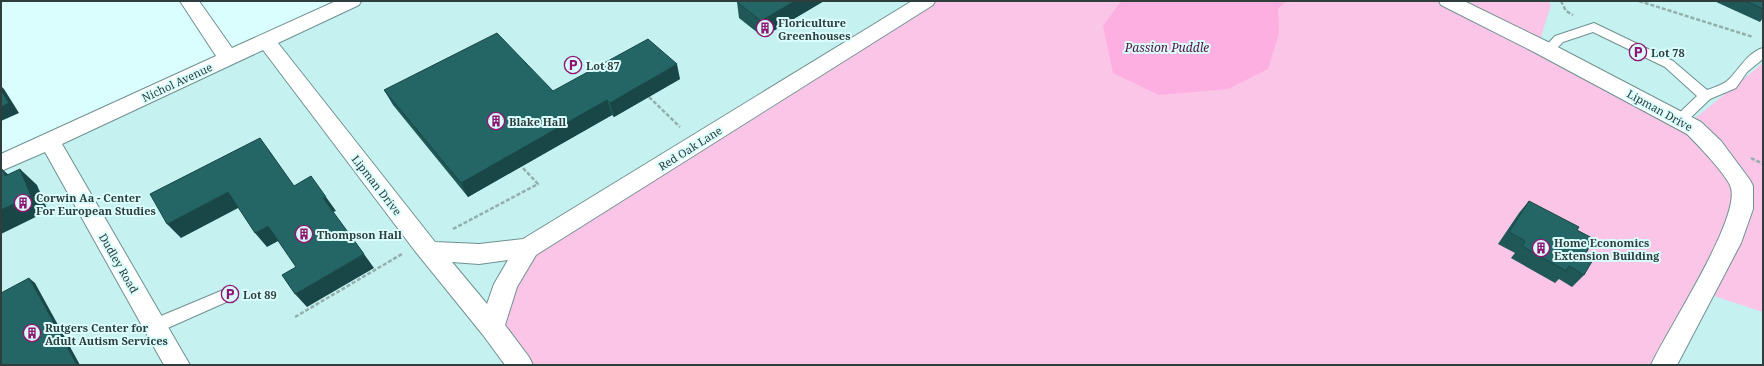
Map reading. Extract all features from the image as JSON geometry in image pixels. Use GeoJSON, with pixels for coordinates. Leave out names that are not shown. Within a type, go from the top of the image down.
{"type":"FeatureCollection","features":[{"type":"Feature","properties":{"kind":"street"},"geometry":{"type":"LineString","coordinates":[[189,1],[228,58]]}},
{"type":"Feature","properties":{"kind":"street","name":"Nichol Avenue"},"geometry":{"type":"LineString","coordinates":[[1,163],[352,1]]}},
{"type":"Feature","properties":{"kind":"street","name":"Red Oak Lane"},"geometry":{"type":"LineString","coordinates":[[492,327],[506,284],[528,248],[926,1]]}},
{"type":"Feature","properties":{"kind":"street","name":"Lipman Drive"},"geometry":{"type":"LineString","coordinates":[[1448,1],[1548,50],[1694,128],[1730,167],[1742,186],[1742,209],[1729,243],[1664,365]]}},
{"type":"Feature","properties":{"kind":"street","name":"Lipman Drive"},"geometry":{"type":"LineString","coordinates":[[266,41],[426,247],[492,327],[520,365]]}},
{"type":"Feature","properties":{"kind":"street","name":"Dudley Road"},"geometry":{"type":"LineString","coordinates":[[49,141],[177,365]]}},
{"type":"Feature","properties":{"kind":"street"},"geometry":{"type":"LineString","coordinates":[[426,247],[478,254],[528,248]]}},
{"type":"Feature","properties":{"kind":"lane"},"geometry":{"type":"LineString","coordinates":[[1548,50],[1560,39],[1594,27],[1669,64],[1705,96]]}},
{"type":"Feature","properties":{"kind":"lane"},"geometry":{"type":"LineString","coordinates":[[1680,120],[1705,96],[1730,84],[1743,69],[1763,52]]}},
{"type":"Feature","properties":{"kind":"lane"},"geometry":{"type":"LineString","coordinates":[[155,326],[228,294]]}},
{"type":"Feature","properties":{"kind":"path"},"geometry":{"type":"LineString","coordinates":[[1639,1],[1756,38]]}},
{"type":"Feature","properties":{"kind":"path"},"geometry":{"type":"LineString","coordinates":[[649,97],[697,144]]}},
{"type":"Feature","properties":{"kind":"path"},"geometry":{"type":"LineString","coordinates":[[294,318],[406,252],[426,247],[538,184],[522,166]]}},
{"type":"Feature","properties":{"kind":"shaded area"},"geometry":{"type":"Polygon","coordinates":[[[352,1],[1763,1],[1763,365],[1,365],[1,162],[352,1]]]}},
{"type":"Feature","properties":{"kind":"shaded area"},"geometry":{"type":"Polygon","coordinates":[[[937,1],[1549,1],[1551,5],[1540,40],[1688,124],[1763,63],[1763,312],[1714,296],[1672,365],[525,365],[492,327],[528,248],[937,1]]]}},
{"type":"Feature","properties":{"kind":"water","name":"Passion Puddle"},"geometry":{"type":"Polygon","coordinates":[[[1123,1],[1286,1],[1278,9],[1279,33],[1268,69],[1228,89],[1159,95],[1113,73],[1103,26],[1118,5],[1123,1]]]}},
{"type":"Feature","properties":{"kind":"building"},"geometry":{"type":"Polygon","coordinates":[[[795,1],[761,21],[737,2],[795,1]]]}},
{"type":"Feature","properties":{"kind":"building"},"geometry":{"type":"Polygon","coordinates":[[[1745,1],[1763,1],[1763,9],[1745,1]]]}},
{"type":"Feature","properties":{"kind":"building","name":"Blake Hall"},"geometry":{"type":"Polygon","coordinates":[[[497,33],[553,91],[648,39],[677,64],[610,103],[607,100],[461,183],[384,90],[497,33]]]}},
{"type":"Feature","properties":{"kind":"building"},"geometry":{"type":"Polygon","coordinates":[[[1,90],[9,103],[1,107],[1,90]]]}},
{"type":"Feature","properties":{"kind":"building","name":"Thompson Hall"},"geometry":{"type":"Polygon","coordinates":[[[260,138],[294,186],[311,176],[326,197],[323,198],[364,254],[295,294],[282,275],[296,267],[268,226],[255,233],[228,192],[167,224],[150,194],[260,138]]]}},
{"type":"Feature","properties":{"kind":"building"},"geometry":{"type":"Polygon","coordinates":[[[2,169],[5,176],[20,169],[31,196],[1,210],[1,170],[2,169]]]}},
{"type":"Feature","properties":{"kind":"building"},"geometry":{"type":"Polygon","coordinates":[[[1529,201],[1579,227],[1577,230],[1594,239],[1586,253],[1594,258],[1584,275],[1569,266],[1566,271],[1522,246],[1525,241],[1509,232],[1529,201]]]}},
{"type":"Feature","properties":{"kind":"building","name":"Rutgers Center for Adult Autism Services"},"geometry":{"type":"Polygon","coordinates":[[[29,278],[77,365],[1,365],[1,293],[29,278]]]}},
{"type":"Feature","properties":{"kind":"place","name":"Floriculture Greenhouses"},"geometry":{"type":"Point","coordinates":[765,28]}},
{"type":"Feature","properties":{"kind":"place","name":"Lot 78"},"geometry":{"type":"Point","coordinates":[1638,52]}},
{"type":"Feature","properties":{"kind":"place","name":"Lot 87"},"geometry":{"type":"Point","coordinates":[573,65]}},
{"type":"Feature","properties":{"kind":"place","name":"Blake Hall"},"geometry":{"type":"Point","coordinates":[496,121]}},
{"type":"Feature","properties":{"kind":"place","name":"Corwin Aa - Center For European Studies"},"geometry":{"type":"Point","coordinates":[23,203]}},
{"type":"Feature","properties":{"kind":"place","name":"Thompson Hall"},"geometry":{"type":"Point","coordinates":[304,234]}},
{"type":"Feature","properties":{"kind":"place","name":"Home Economics Extension Building"},"geometry":{"type":"Point","coordinates":[1541,248]}},
{"type":"Feature","properties":{"kind":"place","name":"Lot 89"},"geometry":{"type":"Point","coordinates":[230,294]}},
{"type":"Feature","properties":{"kind":"place","name":"Rutgers Center for Adult Autism Services"},"geometry":{"type":"Point","coordinates":[32,333]}}]}
